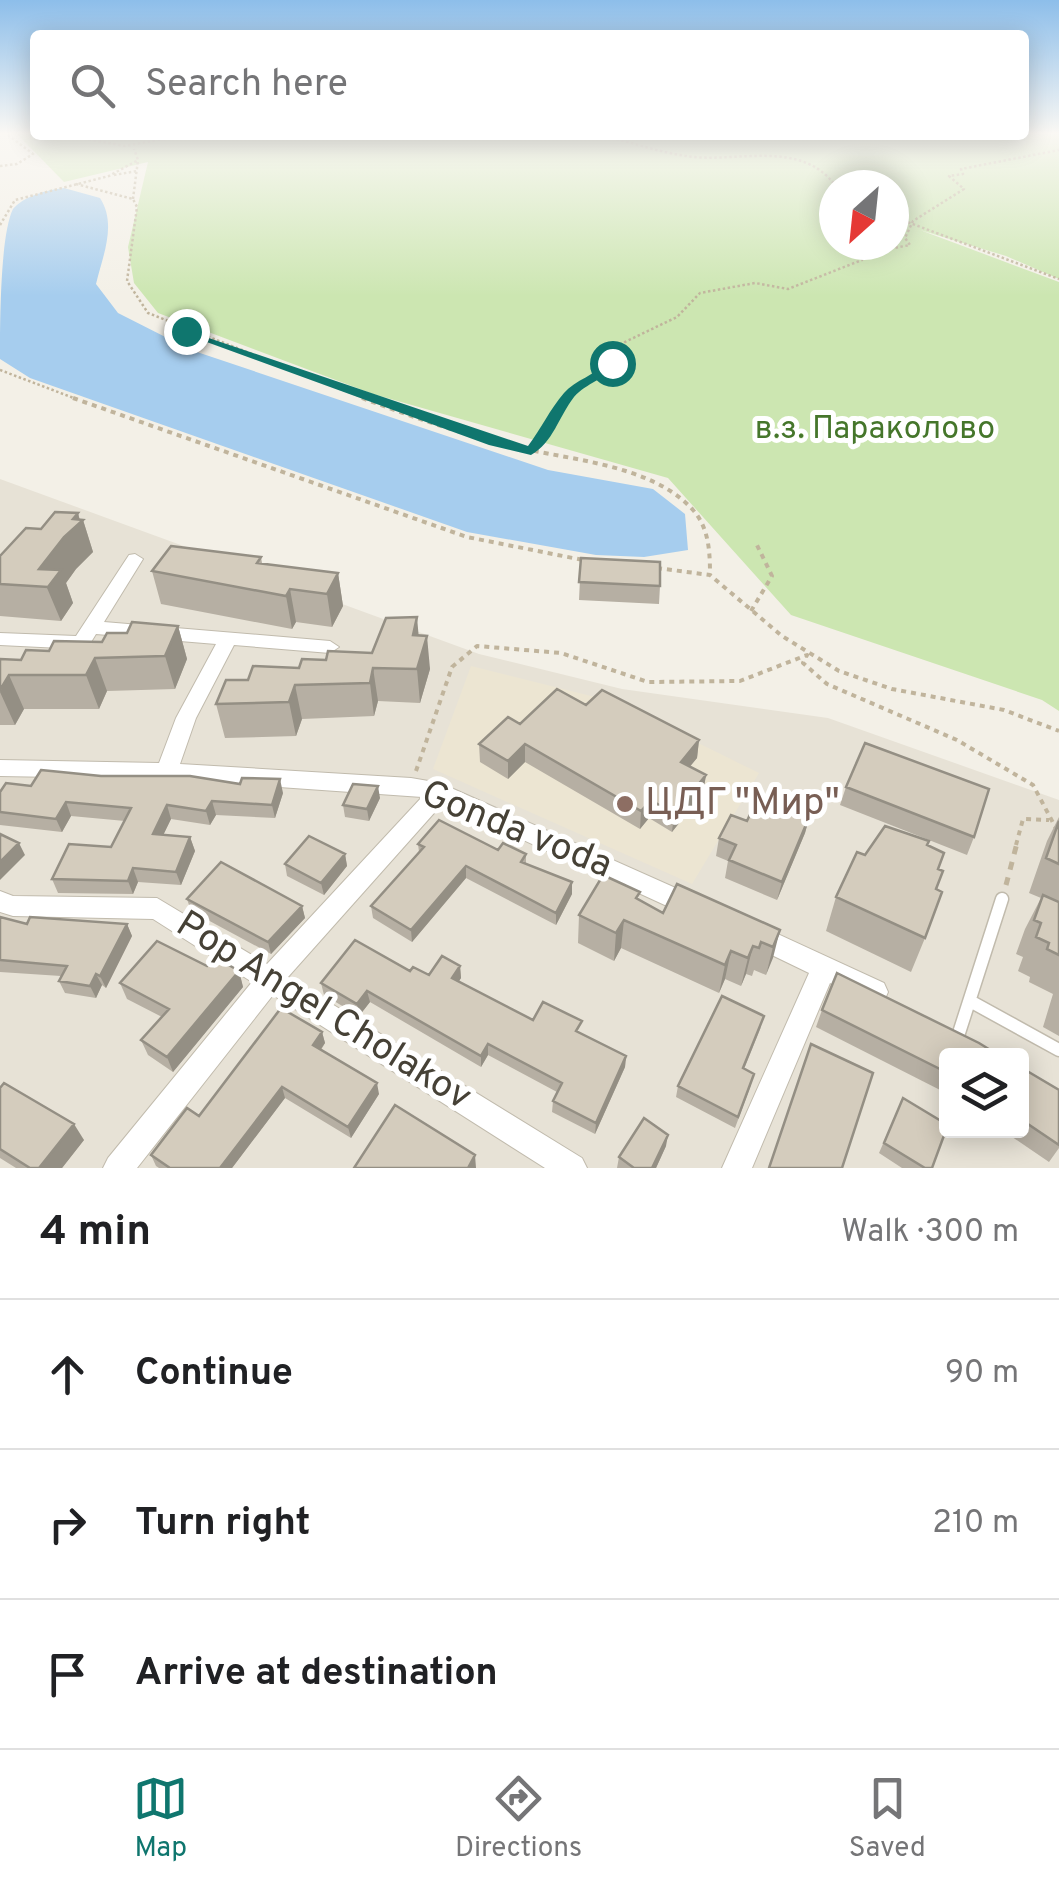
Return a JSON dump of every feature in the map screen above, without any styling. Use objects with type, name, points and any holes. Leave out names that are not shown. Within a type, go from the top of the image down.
[{"type":"street","points":[[0,639],[81,643],[135,559]]},
{"type":"street","points":[[91,627],[330,647]]},
{"type":"street","points":[[167,770],[186,718],[229,637]]},
{"type":"street","name":"Gonda voda","points":[[3,770],[167,770],[411,786],[440,792],[825,966],[892,1001]]},
{"type":"street","points":[[118,1168],[271,978],[440,792]]},
{"type":"street","name":"Pop Angel Cholakov","points":[[0,901],[13,906],[158,909],[572,1168]]},
{"type":"street","points":[[738,1168],[825,966]]},
{"type":"lane","points":[[958,1036],[1002,899]]},
{"type":"lane","points":[[970,1001],[1059,1050]]},
{"type":"path","points":[[0,225],[6,209],[16,200],[67,187]]},
{"type":"path","points":[[85,187],[133,200]]},
{"type":"path","points":[[135,187],[133,200],[137,207],[127,281],[148,313],[315,379],[494,442],[668,490],[692,509],[710,537],[710,575]]},
{"type":"path","points":[[531,451],[556,420],[570,394],[602,375],[612,363],[602,353],[677,316],[700,293],[755,283],[788,289],[862,260],[863,254],[910,245],[905,238],[910,225],[926,216],[928,209],[964,189],[961,187]]},
{"type":"path","points":[[910,225],[1059,279]]},
{"type":"path","points":[[0,370],[196,445],[467,537],[597,562]]},
{"type":"path","points":[[751,611],[772,576],[755,541]]},
{"type":"path","points":[[656,568],[686,568],[710,575],[807,654],[844,674],[922,693],[989,702],[1029,714],[1059,731]]},
{"type":"path","points":[[411,786],[452,667],[478,646],[561,653],[648,682],[740,681],[807,654]]},
{"type":"path","points":[[807,654],[803,662],[826,684],[956,740],[1033,786],[1059,834]]},
{"type":"path","points":[[1002,899],[1023,818],[1045,823],[1050,819]]},
{"type":"shaded area","points":[[0,479],[479,654],[622,689],[828,718],[1059,800],[1059,1168],[0,1168]]},
{"type":"shaded area","name":"ЦДГ \"Мир\"","points":[[471,666],[615,702],[759,773],[692,884],[433,769]]},
{"type":"green space","name":"в.з. Параколово","points":[[142,187],[819,187],[819,260],[909,260],[909,187],[1059,187],[1059,279],[1006,256],[920,230],[1059,282],[1059,711],[1042,700],[791,615],[668,478],[373,394],[158,313],[134,283],[128,247]]},
{"type":"water","points":[[64,188],[100,198],[105,208],[107,240],[96,284],[118,313],[191,350],[548,470],[653,489],[685,514],[688,550],[644,557],[596,555],[467,532],[30,378],[0,359],[5,239],[18,204],[36,194]]},
{"type":"building","points":[[55,512],[78,513],[73,519],[83,520],[39,569],[61,570],[48,587],[0,584],[0,556],[26,528],[41,529]]},
{"type":"building","points":[[171,546],[261,557],[257,563],[338,573],[327,594],[290,589],[286,596],[152,571]]},
{"type":"building","points":[[581,558],[660,562],[660,586],[579,582]]},
{"type":"building","points":[[417,617],[413,635],[427,636],[417,669],[373,668],[370,683],[295,685],[289,702],[216,704],[226,680],[248,680],[253,666],[299,668],[302,659],[326,660],[328,651],[372,653],[386,618]]},
{"type":"building","points":[[132,622],[178,626],[165,656],[95,658],[86,675],[9,675],[0,690],[0,659],[21,660],[26,650],[49,651],[54,641],[102,642],[107,633],[127,633]]},
{"type":"building","points":[[557,689],[586,705],[602,690],[699,740],[681,762],[706,775],[674,814],[651,800],[641,811],[525,744],[508,761],[479,744],[508,717],[520,724]]},
{"type":"building","points":[[865,743],[989,789],[974,837],[846,787]]},
{"type":"building","points":[[41,770],[101,776],[190,776],[240,784],[242,778],[280,779],[272,805],[212,801],[206,811],[167,805],[153,834],[190,837],[176,872],[133,868],[128,881],[52,879],[69,844],[111,847],[131,808],[66,802],[56,819],[0,812],[0,792],[6,783],[31,786]]},
{"type":"building","points":[[353,784],[378,786],[367,809],[343,805]]},
{"type":"building","points":[[759,795],[810,815],[782,882],[729,860],[736,845],[719,838],[731,815],[747,821]]},
{"type":"building","points":[[439,820],[498,850],[503,843],[526,854],[521,862],[572,882],[556,913],[466,866],[411,930],[371,906],[424,847],[418,844]]},
{"type":"building","points":[[1059,821],[1059,864],[1046,858]]},
{"type":"building","points":[[885,826],[929,841],[927,845],[944,853],[936,889],[942,892],[925,938],[836,897],[857,852],[865,855]]},
{"type":"building","points":[[0,834],[19,843],[0,862]]},
{"type":"building","points":[[309,836],[345,854],[321,883],[285,864]]},
{"type":"building","points":[[221,862],[302,906],[268,942],[187,899]]},
{"type":"building","points":[[603,875],[640,892],[636,898],[663,913],[677,884],[780,930],[773,947],[761,942],[759,948],[753,946],[748,958],[731,951],[725,965],[624,920],[616,933],[579,915]]},
{"type":"building","points":[[1043,895],[1059,902],[1059,955],[1047,949],[1049,943],[1036,937],[1041,923],[1034,920]]},
{"type":"building","points":[[0,917],[27,924],[30,917],[127,924],[100,976],[96,974],[90,986],[59,981],[67,966],[0,960]]},
{"type":"building","points":[[355,940],[410,971],[413,967],[429,975],[442,956],[460,966],[452,978],[533,1020],[543,1002],[582,1021],[576,1031],[626,1056],[596,1123],[553,1101],[562,1083],[488,1044],[481,1056],[367,991],[357,1004],[321,983]]},
{"type":"building","points":[[157,941],[207,966],[215,957],[239,971],[167,1057],[141,1040],[169,1009],[120,983]]},
{"type":"building","points":[[837,973],[987,1048],[939,1048],[939,1068],[822,1010]]},
{"type":"building","points":[[722,996],[764,1016],[743,1068],[754,1074],[738,1117],[678,1086]]},
{"type":"building","points":[[281,1008],[322,1032],[313,1045],[377,1083],[348,1127],[282,1087],[220,1168],[170,1168],[151,1155],[187,1108],[199,1116]]},
{"type":"building","points":[[811,1044],[873,1073],[842,1168],[769,1168]]},
{"type":"building","points":[[1029,1072],[1059,1090],[1059,1145],[1029,1125]]},
{"type":"building","points":[[4,1083],[74,1124],[39,1168],[30,1168],[0,1149],[0,1088]]},
{"type":"building","points":[[903,1098],[939,1120],[939,1138],[943,1138],[932,1168],[925,1168],[884,1143]]},
{"type":"building","points":[[395,1105],[475,1155],[468,1168],[354,1168]]},
{"type":"building","points":[[644,1118],[668,1135],[652,1168],[634,1168],[619,1157]]},
{"type":"place","name":"ЦДГ \"Мир\"","points":[[625,804]]},
{"type":"route","points":[[186,331],[494,442],[531,451],[556,420],[570,394],[602,375],[612,363]]}]
